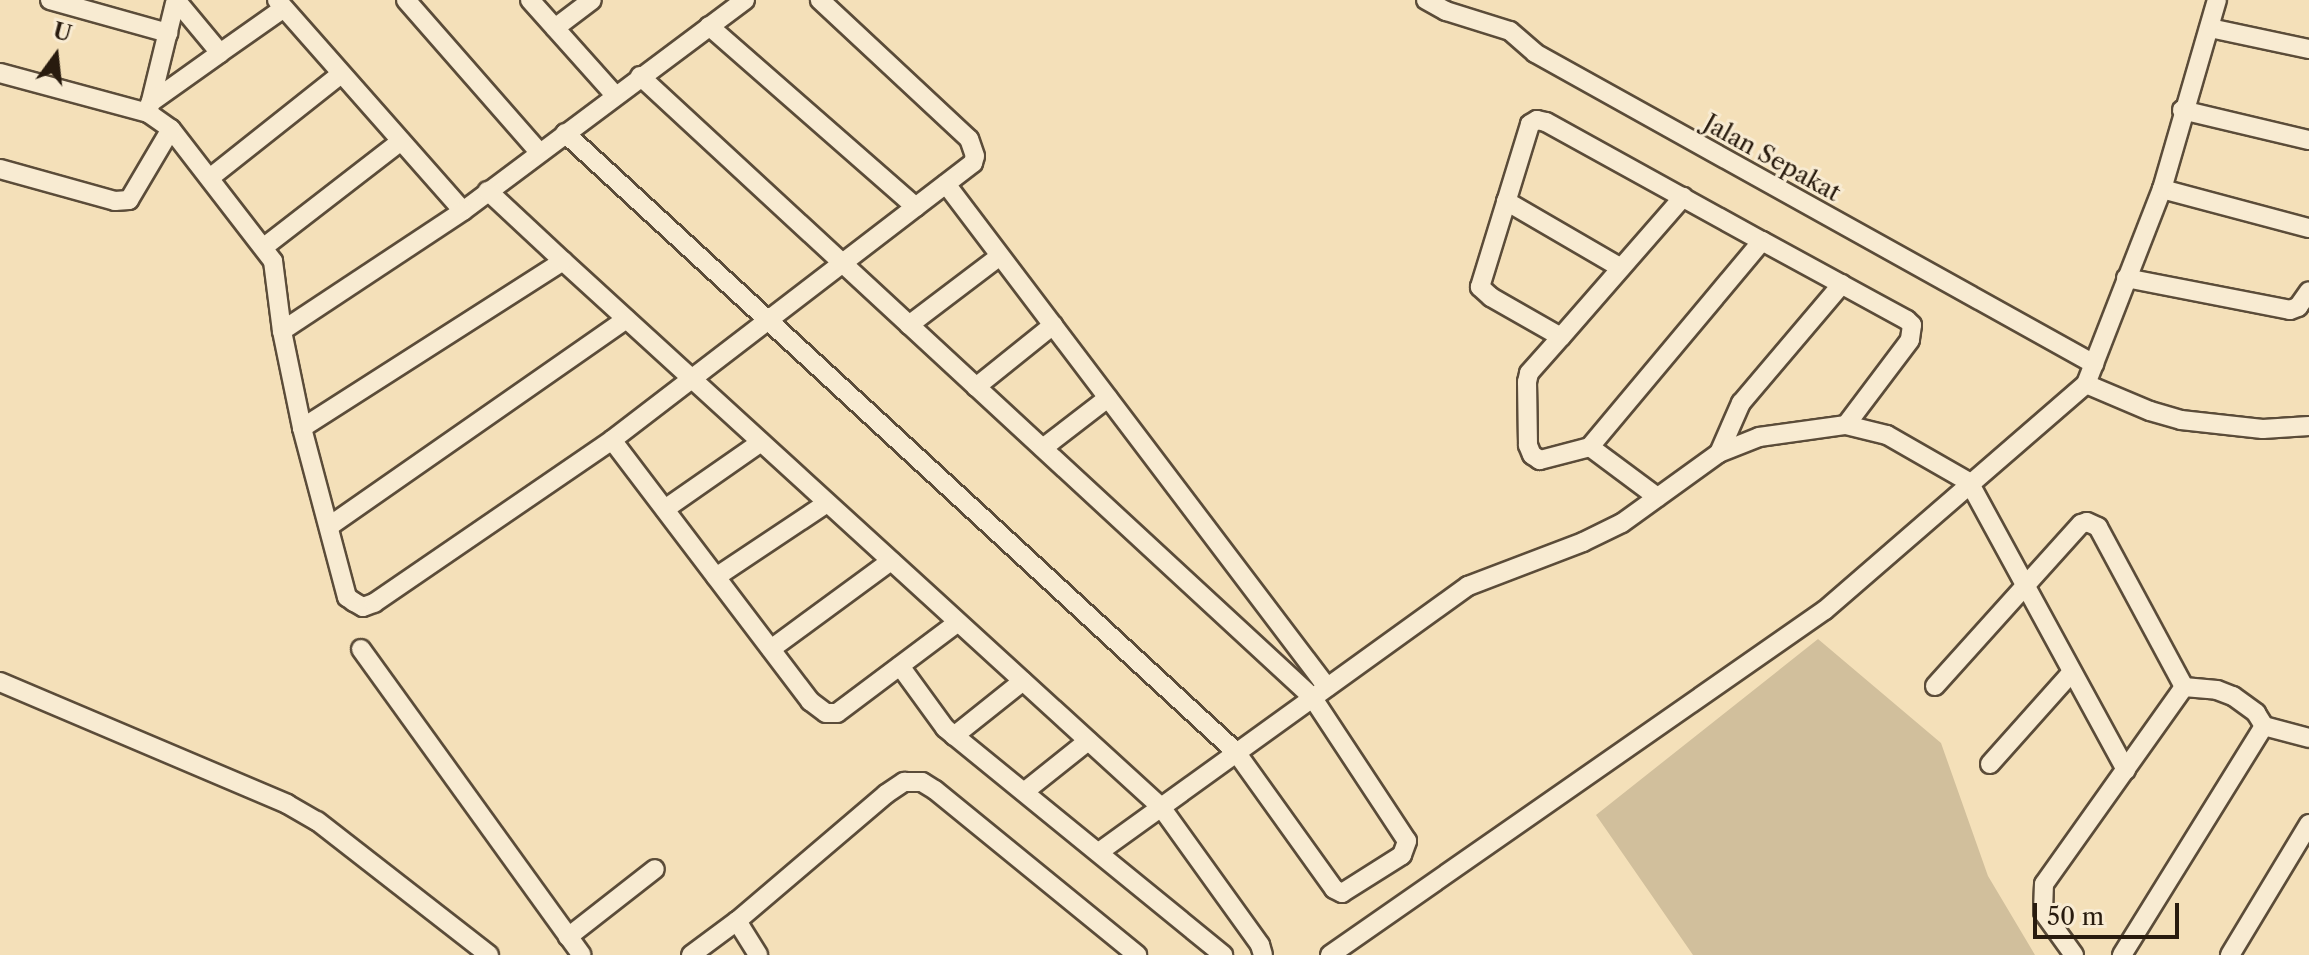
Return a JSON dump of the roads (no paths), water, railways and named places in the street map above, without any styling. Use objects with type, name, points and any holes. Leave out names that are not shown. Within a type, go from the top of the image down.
[{"type":"street","points":[[50,0],[168,33]]},
{"type":"street","points":[[406,0],[539,152]]},
{"type":"street","points":[[530,0],[615,95]]},
{"type":"street","points":[[555,28],[592,0]]},
{"type":"street","points":[[282,331],[463,211],[745,0]]},
{"type":"street","points":[[0,73],[149,108],[211,177],[264,247],[273,261],[282,331],[302,428],[331,525],[347,597],[363,607],[374,603],[612,440],[973,163],[975,156],[969,139],[820,0]]},
{"type":"street","name":"Jalan Sepakat","points":[[1426,0],[1446,11],[1510,31],[1535,53],[2094,364]]},
{"type":"street","points":[[1330,955],[1825,610],[1969,482],[2086,384],[2162,189],[2182,110],[2217,0]]},
{"type":"street","points":[[149,108],[176,1]]},
{"type":"street","points":[[176,1],[220,53]]},
{"type":"street","points":[[149,108],[280,4],[463,211]]},
{"type":"street","points":[[709,26],[916,207]]},
{"type":"street","points":[[2210,28],[2309,49]]},
{"type":"street","points":[[211,177],[341,74]]},
{"type":"street","points":[[640,76],[1043,448],[1320,692]]},
{"type":"street","points":[[2182,110],[2309,140]]},
{"type":"street","points":[[1561,337],[1491,297],[1480,287],[1530,124],[1537,120],[1907,320],[1914,332],[1846,425]]},
{"type":"street","points":[[0,169],[122,202],[129,200],[171,129]]},
{"type":"street","points":[[565,133],[1236,752],[1334,889],[1342,893],[1402,855],[1407,841],[1320,692],[1108,398],[946,184]]},
{"type":"street","points":[[264,247],[401,141]]},
{"type":"street","points":[[2162,189],[2309,228]]},
{"type":"street","points":[[488,191],[1161,807],[1260,945],[1263,955]]},
{"type":"street","points":[[1683,197],[1529,373],[1528,445],[1532,455],[1540,460],[1590,447],[1762,241]]},
{"type":"street","points":[[1506,201],[1621,268]]},
{"type":"street","points":[[909,325],[1000,256]]},
{"type":"street","points":[[302,428],[563,261]]},
{"type":"street","points":[[2126,278],[2290,310],[2298,307],[2309,291]]},
{"type":"street","points":[[1719,453],[1741,403],[1842,284]]},
{"type":"street","points":[[331,525],[626,319]]},
{"type":"street","points":[[976,387],[1053,325]]},
{"type":"street","points":[[2086,384],[2150,411],[2181,420],[2263,429],[2309,426]]},
{"type":"street","points":[[1043,448],[1108,398]]},
{"type":"street","points":[[1099,852],[1468,586],[1583,542],[1622,523],[1719,453],[1759,437],[1846,425],[1887,435],[1969,482],[2025,590],[2126,770]]},
{"type":"street","points":[[612,440],[810,701],[826,713],[837,713],[958,622]]},
{"type":"street","points":[[665,509],[761,442]]},
{"type":"street","points":[[1590,447],[1657,497]]},
{"type":"street","points":[[716,577],[827,503]]},
{"type":"street","points":[[1935,686],[2025,590],[2081,524],[2092,522],[2184,687]]},
{"type":"street","points":[[771,649],[891,561]]},
{"type":"street","points":[[361,649],[582,955]]},
{"type":"street","points":[[900,666],[954,736],[1223,955]]},
{"type":"street","points":[[1990,764],[2071,673]]},
{"type":"street","points":[[954,736],[1023,681]]},
{"type":"street","points":[[0,682],[287,804],[317,821],[489,955]]},
{"type":"street","points":[[2184,687],[2217,690],[2233,696],[2256,713],[2264,726],[2309,738]]},
{"type":"street","points":[[2074,955],[2043,912],[2044,884],[2184,687]]},
{"type":"street","points":[[2122,955],[2264,726]]},
{"type":"street","points":[[1024,792],[1088,741]]},
{"type":"street","points":[[691,955],[737,921],[904,782],[922,782],[1137,955]]},
{"type":"street","points":[[2230,955],[2309,824]]},
{"type":"street","points":[[568,937],[655,869]]},
{"type":"street","points":[[737,921],[758,955]]}]
